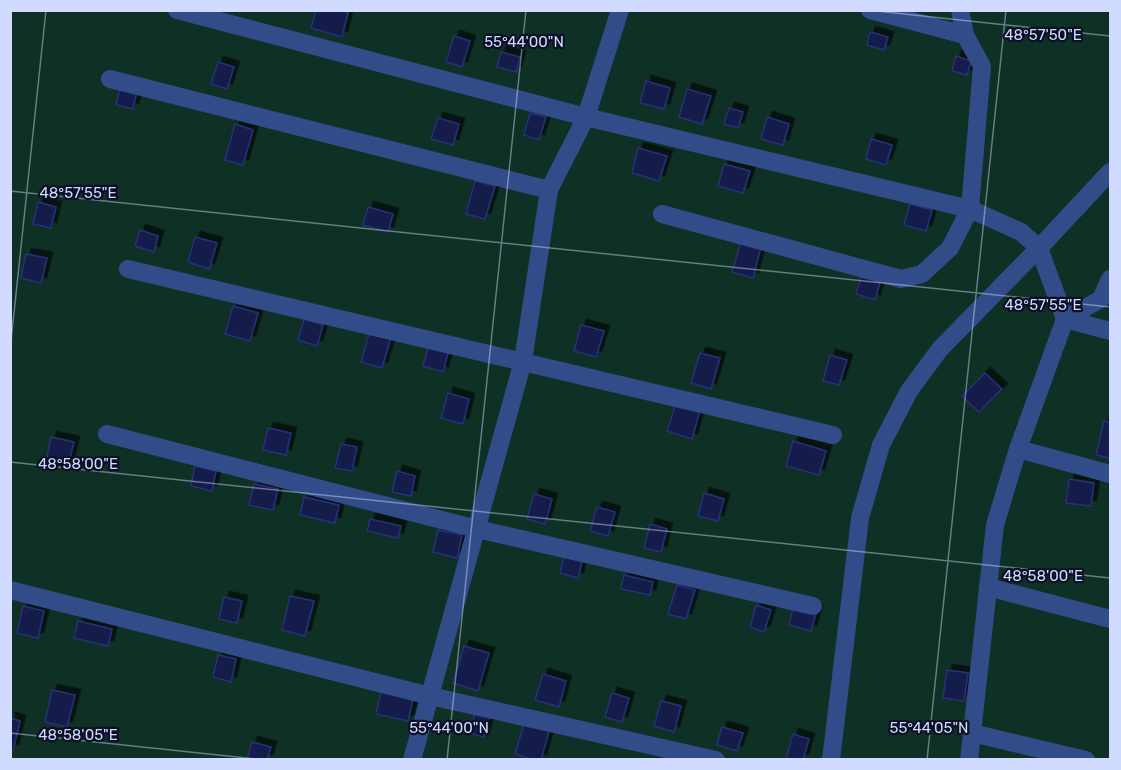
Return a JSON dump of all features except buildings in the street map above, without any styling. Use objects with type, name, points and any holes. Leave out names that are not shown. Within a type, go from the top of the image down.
[{"type":"street","points":[[177,10],[586,117],[969,209],[1021,232],[1039,248],[1065,319],[1018,449],[995,525],[969,759]]},
{"type":"street","points":[[412,759],[523,361],[549,190],[586,117],[620,10]]},
{"type":"street","points":[[870,10],[965,35]]},
{"type":"street","points":[[662,214],[901,279],[922,274],[950,248],[969,209],[982,66],[965,35],[960,10]]},
{"type":"street","points":[[110,79],[549,190]]},
{"type":"street","points":[[831,759],[860,518],[881,445],[909,391],[940,349],[1110,172]]},
{"type":"street","points":[[128,270],[833,435]]},
{"type":"street","points":[[1065,319],[1101,299],[1110,279]]},
{"type":"street","points":[[1065,319],[1110,331]]},
{"type":"street","points":[[107,434],[477,529],[813,606]]},
{"type":"street","points":[[1018,449],[1110,474]]},
{"type":"street","points":[[988,587],[1110,619]]},
{"type":"street","points":[[10,590],[430,696],[716,759]]},
{"type":"street","points":[[972,733],[1086,759]]},
{"type":"green space","points":[[10,11],[1110,11],[1110,759],[11,759]]}]
